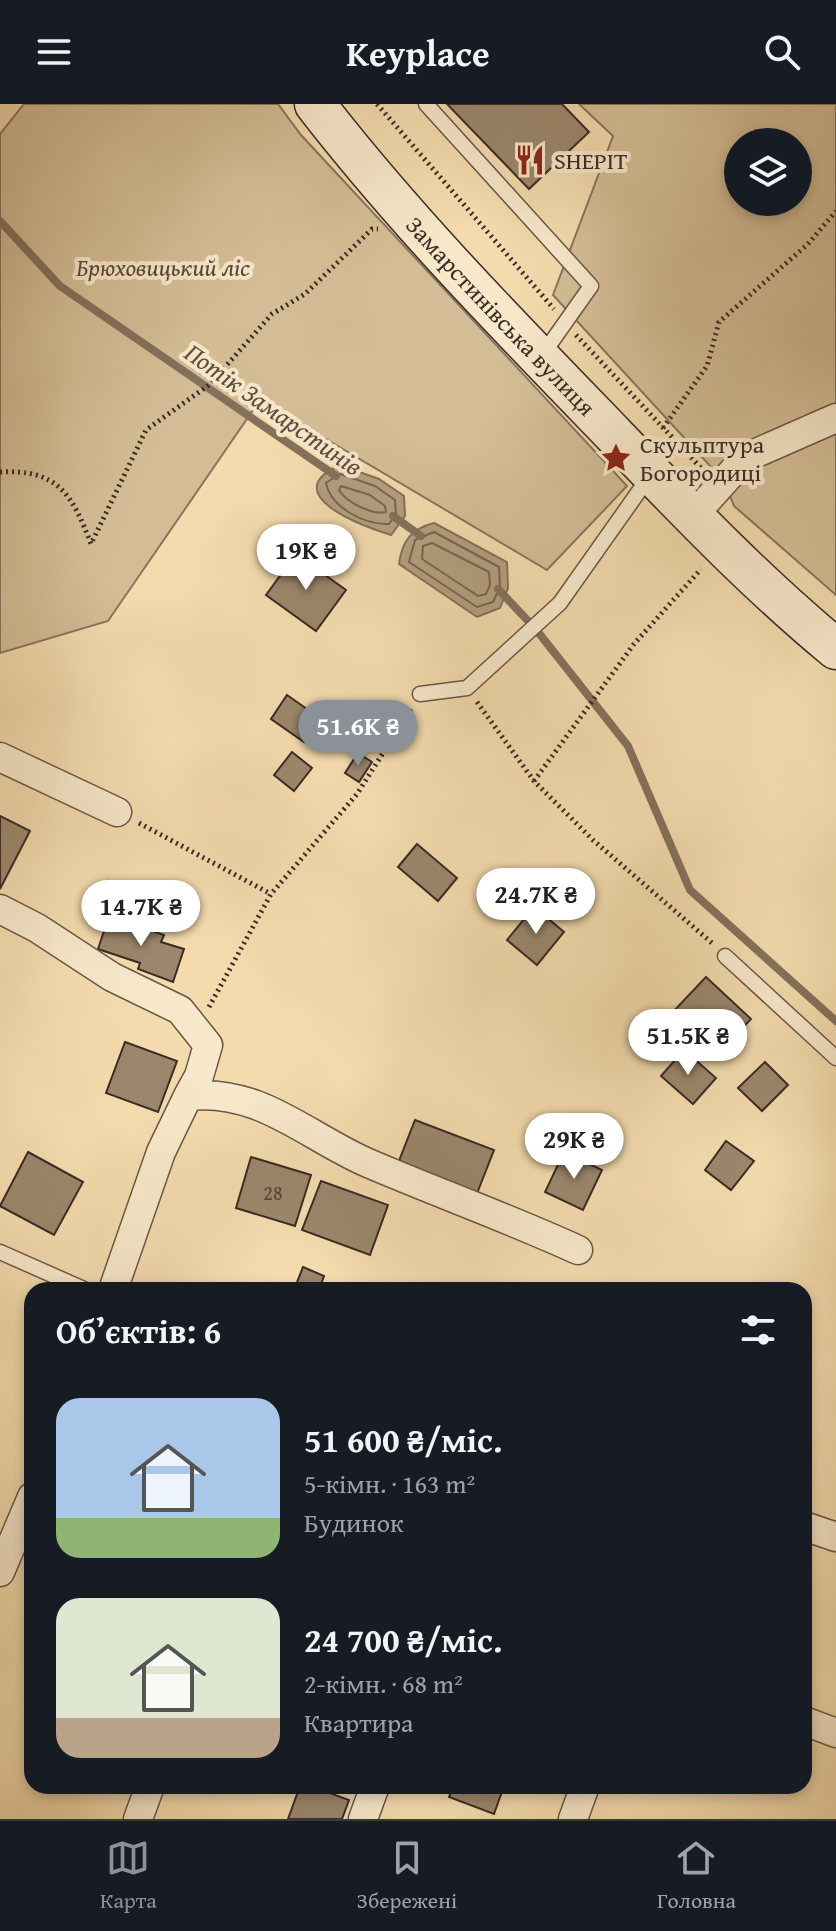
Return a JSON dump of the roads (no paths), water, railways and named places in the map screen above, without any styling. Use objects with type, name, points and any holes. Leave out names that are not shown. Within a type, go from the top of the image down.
[{"type":"main road","name":"Замарстинівська вулиця","points":[[315,104],[376,183],[540,358],[693,516],[836,649]]},
{"type":"street","points":[[693,516],[745,458],[836,418]]},
{"type":"street","points":[[0,757],[117,812]]},
{"type":"street","points":[[0,909],[37,928],[112,977],[180,1010],[208,1045],[199,1076],[161,1152],[116,1282]]},
{"type":"street","points":[[188,1096],[216,1093],[280,1113],[365,1162],[484,1207],[578,1250]]},
{"type":"street","points":[[0,1572],[24,1516]]},
{"type":"street","points":[[812,1529],[836,1537]]},
{"type":"street","points":[[812,1724],[836,1733]]},
{"type":"street","points":[[138,1819],[147,1794]]},
{"type":"street","points":[[363,1819],[372,1794]]},
{"type":"street","points":[[573,1819],[582,1794]]},
{"type":"lane","points":[[426,104],[591,286],[540,358]]},
{"type":"lane","points":[[420,694],[467,688],[560,603],[651,473]]},
{"type":"lane","points":[[725,956],[836,1058]]},
{"type":"lane","points":[[0,1252],[68,1282]]},
{"type":"water","points":[[340,465],[379,479],[404,496],[405,516],[391,535],[346,517],[320,498],[317,487],[322,476]]},
{"type":"water","points":[[434,523],[507,562],[508,588],[500,608],[477,617],[399,564],[409,537]]},
{"type":"waterway","name":"Потік Замарстинів","points":[[0,221],[60,286],[336,476]]},
{"type":"waterway","name":"Потік Замарстинів","points":[[393,516],[421,536]]},
{"type":"waterway","name":"Потік Замарстинів","points":[[498,589],[530,623]]},
{"type":"waterway","name":"Потік Замарстинів","points":[[538,632],[628,746],[690,890],[836,1021]]},
{"type":"place","name":"SHEPIT","points":[[530,160]]},
{"type":"place","name":"Скульптура Богородиці","points":[[616,458]]},
{"type":"park label","name":"Брюховицький ліс","points":[[163,267]]}]
